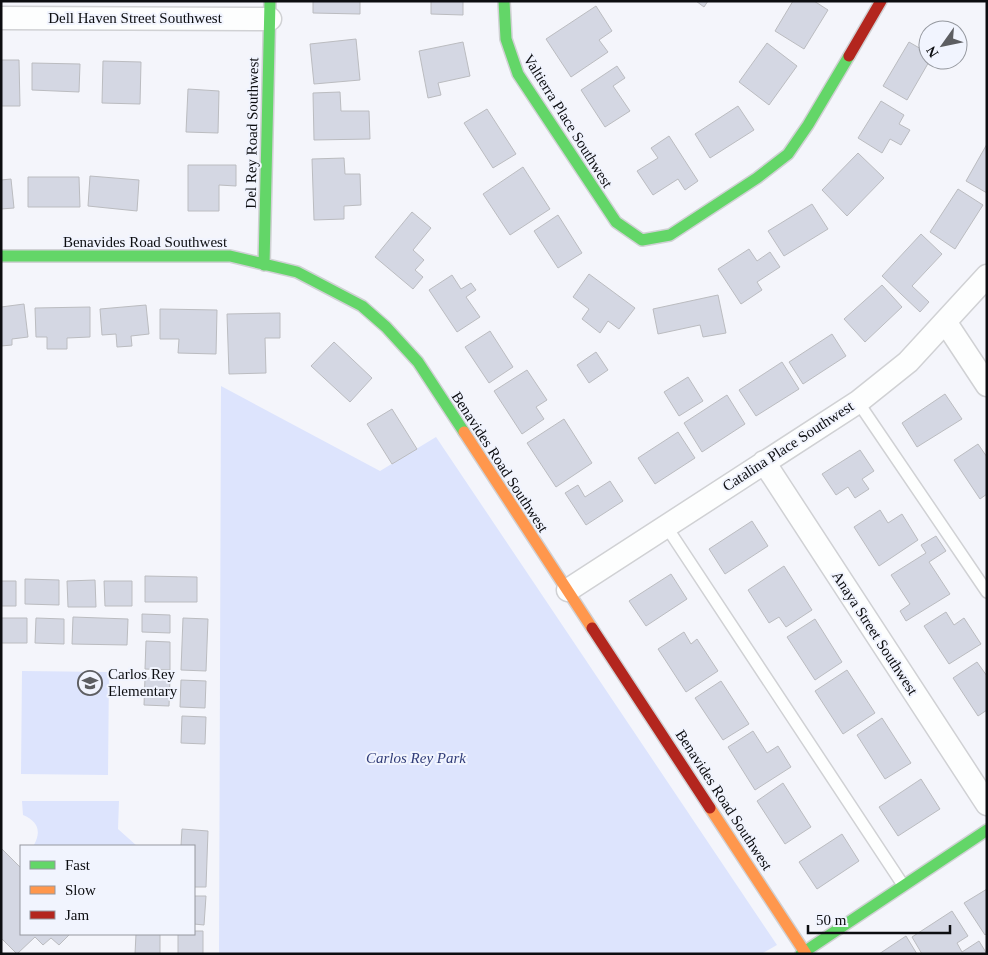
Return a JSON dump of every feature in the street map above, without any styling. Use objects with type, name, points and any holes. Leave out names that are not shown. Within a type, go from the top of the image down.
[{"type":"street","name":"Valtierra Place Southwest","points":[[504,1],[503,25],[507,51],[518,74],[616,222],[642,240],[670,235],[757,178],[788,154],[808,125],[881,1]]},
{"type":"street","name":"Dell Haven Street Southwest","points":[[1,18],[270,10]]},
{"type":"street","name":"Del Rey Road Southwest","points":[[264,265],[270,10]]},
{"type":"street","name":"Benavides Road Southwest","points":[[1,256],[230,256],[297,272],[362,306],[386,327],[418,362],[513,511],[568,590],[804,953]]},
{"type":"street","name":"Catalina Place Southwest","points":[[568,590],[858,402],[908,362],[946,323],[987,276]]},
{"type":"street","points":[[946,323],[987,385]]},
{"type":"street","name":"Anaya Street Southwest","points":[[764,462],[987,804]]},
{"type":"street","points":[[804,953],[987,830]]},
{"type":"lane","points":[[858,402],[987,592]]},
{"type":"lane","points":[[666,526],[903,885]]},
{"type":"green space","name":"Carlos Rey Park","points":[[221,386],[380,471],[436,437],[777,945],[761,954],[219,954]]},
{"type":"green space","points":[[22,671],[109,672],[108,775],[21,774]]},
{"type":"green space","points":[[22,801],[119,801],[118,829],[136,845],[34,845],[38,835],[37,827],[32,820],[23,815]]},
{"type":"building","points":[[313,1],[360,1],[360,14],[313,13]]},
{"type":"building","points":[[431,1],[463,1],[463,15],[431,14]]},
{"type":"building","points":[[696,1],[708,1],[704,7]]},
{"type":"building","points":[[793,1],[814,1],[828,10],[804,49],[775,31]]},
{"type":"building","points":[[596,6],[612,31],[599,40],[608,52],[571,77],[546,39]]},
{"type":"building","points":[[356,39],[360,80],[314,84],[310,44]]},
{"type":"building","points":[[463,42],[470,76],[438,83],[441,95],[428,98],[419,51]]},
{"type":"building","points":[[909,42],[918,47],[918,70],[924,70],[907,100],[883,86]]},
{"type":"building","points":[[767,43],[797,66],[769,105],[739,82]]},
{"type":"building","points":[[1,60],[19,60],[20,106],[1,106]]},
{"type":"building","points":[[103,61],[141,62],[140,104],[102,103]]},
{"type":"building","points":[[32,63],[80,64],[79,92],[32,90]]},
{"type":"building","points":[[617,66],[625,78],[613,86],[630,111],[605,127],[581,90]]},
{"type":"building","points":[[188,89],[219,91],[218,133],[186,132]]},
{"type":"building","points":[[340,92],[341,111],[369,111],[370,139],[314,140],[313,93]]},
{"type":"building","points":[[881,101],[904,115],[899,124],[910,130],[901,145],[890,139],[882,153],[858,138]]},
{"type":"building","points":[[738,106],[754,130],[710,158],[695,134]]},
{"type":"building","points":[[487,109],[516,154],[493,168],[464,123]]},
{"type":"building","points":[[669,136],[698,181],[685,190],[678,179],[653,195],[637,171],[658,158],[651,148]]},
{"type":"building","points":[[987,144],[987,193],[966,181]]},
{"type":"building","points":[[858,153],[884,178],[847,216],[822,190]]},
{"type":"building","points":[[344,158],[345,174],[360,174],[361,205],[344,206],[344,219],[314,220],[312,159]]},
{"type":"building","points":[[188,165],[236,165],[236,186],[219,185],[219,211],[188,211]]},
{"type":"building","points":[[523,167],[550,209],[510,235],[483,194]]},
{"type":"building","points":[[90,176],[139,180],[137,211],[88,206]]},
{"type":"building","points":[[28,177],[79,177],[80,207],[28,207]]},
{"type":"building","points":[[11,179],[14,208],[1,209],[1,180]]},
{"type":"building","points":[[958,189],[983,205],[955,249],[930,232]]},
{"type":"building","points":[[812,204],[828,229],[784,256],[768,231]]},
{"type":"building","points":[[412,212],[431,228],[413,250],[424,260],[415,270],[423,277],[413,289],[375,257]]},
{"type":"building","points":[[558,215],[582,253],[558,268],[534,231]]},
{"type":"building","points":[[921,234],[942,254],[912,286],[929,302],[920,312],[882,276]]},
{"type":"building","points":[[749,249],[757,261],[770,252],[780,267],[757,282],[762,290],[741,304],[718,269]]},
{"type":"building","points":[[589,274],[635,308],[619,329],[608,321],[600,333],[582,319],[589,309],[573,297]]},
{"type":"building","points":[[452,275],[461,289],[471,283],[476,290],[466,297],[480,317],[457,332],[429,290]]},
{"type":"building","points":[[882,285],[902,307],[865,342],[844,319]]},
{"type":"building","points":[[718,295],[726,333],[703,337],[700,325],[658,334],[653,309]]},
{"type":"building","points":[[24,304],[28,337],[12,339],[12,345],[1,346],[1,307]]},
{"type":"building","points":[[146,305],[149,334],[131,336],[132,346],[117,347],[116,334],[102,335],[100,309]]},
{"type":"building","points":[[90,307],[90,337],[67,338],[67,349],[47,349],[47,337],[36,337],[35,308]]},
{"type":"building","points":[[160,309],[217,310],[216,354],[178,353],[179,339],[160,339]]},
{"type":"building","points":[[280,313],[280,338],[265,338],[266,373],[229,374],[227,314]]},
{"type":"building","points":[[490,331],[513,367],[489,383],[465,347]]},
{"type":"building","points":[[832,334],[846,356],[803,384],[789,362]]},
{"type":"building","points":[[334,342],[372,378],[350,402],[311,366]]},
{"type":"building","points":[[596,352],[608,370],[589,383],[577,365]]},
{"type":"building","points":[[782,362],[799,389],[756,416],[739,390]]},
{"type":"building","points":[[527,370],[547,400],[536,407],[544,419],[522,434],[494,391]]},
{"type":"building","points":[[688,377],[703,401],[679,416],[664,392]]},
{"type":"building","points":[[945,394],[962,419],[917,447],[902,423]]},
{"type":"building","points":[[727,395],[745,424],[702,452],[684,423]]},
{"type":"building","points":[[392,409],[417,449],[392,464],[367,424]]},
{"type":"building","points":[[564,419],[592,463],[556,487],[527,443]]},
{"type":"building","points":[[678,432],[695,458],[655,484],[638,458]]},
{"type":"building","points":[[978,444],[987,457],[987,494],[980,499],[954,460]]},
{"type":"building","points":[[860,450],[874,471],[862,479],[869,489],[855,498],[848,487],[836,495],[822,474]]},
{"type":"building","points":[[610,481],[623,501],[586,525],[565,493],[578,485],[585,497]]},
{"type":"building","points":[[880,510],[888,523],[902,514],[918,540],[879,566],[854,527]]},
{"type":"building","points":[[752,521],[768,546],[725,574],[709,549]]},
{"type":"building","points":[[936,536],[946,551],[929,562],[950,594],[906,621],[900,611],[910,604],[891,575],[926,553],[921,545]]},
{"type":"building","points":[[784,566],[812,610],[786,627],[779,617],[769,623],[748,590]]},
{"type":"building","points":[[671,574],[687,599],[646,626],[629,601]]},
{"type":"building","points":[[145,576],[197,577],[197,602],[145,602]]},
{"type":"building","points":[[25,579],[59,580],[59,605],[25,604]]},
{"type":"building","points":[[95,580],[96,607],[68,607],[67,581]]},
{"type":"building","points":[[1,581],[16,581],[16,606],[1,606]]},
{"type":"building","points":[[104,581],[132,581],[132,606],[105,606]]},
{"type":"building","points":[[946,612],[954,625],[964,618],[981,644],[949,664],[924,626]]},
{"type":"building","points":[[142,614],[170,615],[170,633],[142,632]]},
{"type":"building","points":[[73,617],[128,619],[127,645],[72,644]]},
{"type":"building","points":[[1,618],[27,618],[27,643],[1,643]]},
{"type":"building","points":[[36,618],[64,619],[64,644],[35,643]]},
{"type":"building","points":[[183,618],[208,619],[206,671],[181,670]]},
{"type":"building","points":[[815,619],[842,662],[815,680],[787,637]]},
{"type":"building","points":[[684,632],[691,644],[697,639],[718,671],[686,692],[658,649]]},
{"type":"building","points":[[146,641],[170,642],[170,670],[145,669]]},
{"type":"building","points":[[977,662],[987,676],[987,710],[978,716],[953,678]]},
{"type":"building","points":[[847,670],[875,713],[843,734],[815,691]]},
{"type":"building","points":[[145,678],[170,679],[169,706],[144,705]]},
{"type":"building","points":[[181,680],[206,681],[205,708],[180,707]]},
{"type":"building","points":[[721,681],[749,724],[723,740],[695,698]]},
{"type":"building","points":[[182,716],[206,717],[205,744],[181,743]]},
{"type":"building","points":[[882,718],[911,763],[885,779],[857,735]]},
{"type":"building","points":[[753,731],[767,753],[778,746],[791,767],[755,790],[728,747]]},
{"type":"building","points":[[921,779],[940,809],[898,836],[879,807]]},
{"type":"building","points":[[783,783],[811,827],[785,844],[757,801]]},
{"type":"building","points":[[182,829],[208,831],[206,887],[195,887],[195,845],[181,845]]},
{"type":"building","points":[[842,834],[859,861],[817,889],[799,862]]},
{"type":"building","points":[[1,848],[20,867],[20,935],[69,935],[59,945],[51,938],[43,945],[35,937],[17,954],[1,938]]},
{"type":"building","points":[[987,889],[987,933],[985,935],[964,903]]},
{"type":"building","points":[[195,896],[206,896],[204,925],[195,924]]},
{"type":"building","points":[[952,911],[968,936],[957,943],[962,952],[979,941],[987,954],[922,954],[912,937]]},
{"type":"building","points":[[195,931],[203,931],[203,954],[178,954],[178,935],[195,935]]},
{"type":"building","points":[[136,935],[160,935],[160,954],[135,954]]},
{"type":"building","points":[[906,936],[917,954],[879,954]]},
{"type":"traffic: fast","points":[[264,265],[270,1]]},
{"type":"traffic: fast","points":[[504,1],[506,39],[518,74],[616,222],[642,240],[670,235],[757,178],[788,154],[808,125],[849,56]]},
{"type":"traffic: fast","points":[[1,256],[230,256],[297,272],[362,306],[386,327],[418,362],[464,432]]},
{"type":"traffic: fast","points":[[801,954],[987,830]]},
{"type":"traffic: slow","points":[[464,432],[592,628]]},
{"type":"traffic: slow","points":[[710,808],[806,954]]},
{"type":"traffic: jam","points":[[849,56],[881,1]]},
{"type":"traffic: jam","points":[[592,628],[710,808]]},
{"type":"place","name":"Carlos Rey Elementary","points":[[90,683]]}]
